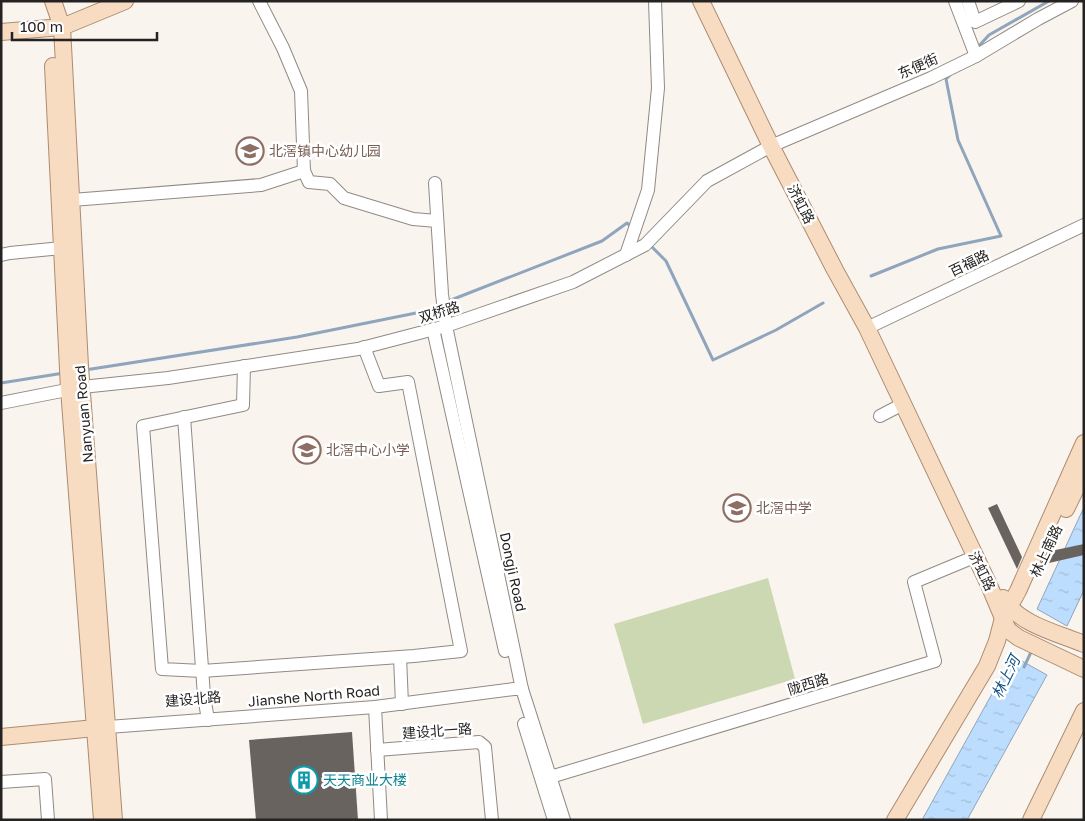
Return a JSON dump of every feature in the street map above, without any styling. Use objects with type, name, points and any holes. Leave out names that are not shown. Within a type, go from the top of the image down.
[{"type":"main road","points":[[56,17],[104,1]]},
{"type":"main road","points":[[1,32],[125,1]]},
{"type":"main road","name":"济虹路","points":[[701,1],[771,146],[835,270],[868,328],[974,556],[989,585],[1014,621]]},
{"type":"main road","name":"Nanyuan Road","points":[[56,17],[72,200],[80,366],[75,388]]},
{"type":"main road","name":"Nanyuan Road","points":[[56,17],[62,248],[102,725],[114,820]]},
{"type":"main road","name":"济虹路","points":[[903,404],[910,408],[1014,621]]},
{"type":"main road","points":[[903,820],[995,665],[1014,621],[1018,591],[1084,443]]},
{"type":"main road","name":"林上南路","points":[[1014,621],[1084,472]]},
{"type":"main road","points":[[1014,621],[1084,644]]},
{"type":"main road","points":[[1014,621],[1080,667]]},
{"type":"main road","points":[[895,820],[987,666],[997,641],[1014,621]]},
{"type":"main road","points":[[1031,820],[1084,711]]},
{"type":"main road","points":[[1,729],[102,725]]},
{"type":"main road","points":[[1,737],[102,725]]},
{"type":"main road","name":"Nanyuan Road","points":[[102,725],[102,820]]},
{"type":"street","points":[[259,1],[283,48],[301,91],[304,171],[309,182],[330,184],[344,198],[413,219],[437,221]]},
{"type":"street","points":[[626,255],[648,190],[658,88],[655,1]]},
{"type":"street","points":[[955,1],[975,52]]},
{"type":"street","points":[[968,1],[976,22],[1019,1]]},
{"type":"street","name":"东便街","points":[[771,146],[931,78],[975,52],[1072,1]]},
{"type":"street","name":"双桥路","points":[[1,403],[75,388],[168,378],[364,347],[446,326],[573,282],[645,245],[707,181],[771,146]]},
{"type":"street","points":[[72,200],[261,185],[304,171]]},
{"type":"street","name":"Dongji Road","points":[[435,184],[442,294],[446,326],[517,685],[564,820]]},
{"type":"street","name":"百福路","points":[[868,328],[1084,225]]},
{"type":"street","points":[[1,255],[62,248]]},
{"type":"street","name":"Dongji Road","points":[[434,329],[517,685],[554,820]]},
{"type":"street","points":[[244,366],[243,404],[143,426],[162,669],[202,671],[460,651],[408,382],[379,386],[364,347]]},
{"type":"street","points":[[880,416],[903,404]]},
{"type":"street","points":[[184,417],[202,671],[207,716]]},
{"type":"street","name":"陇西路","points":[[549,776],[935,661],[914,582],[974,556]]},
{"type":"street","points":[[400,657],[402,701]]},
{"type":"street","name":"Jianshe North Road","points":[[102,725],[207,716],[375,707],[402,701],[517,685]]},
{"type":"street","name":"建设北路","points":[[207,716],[402,701]]},
{"type":"street","points":[[375,707],[381,820]]},
{"type":"street","name":"建设北一路","points":[[377,750],[479,742],[485,748],[492,820]]},
{"type":"street","points":[[1,782],[45,779],[48,820]]},
{"type":"green space","points":[[768,578],[795,679],[643,724],[614,624]]},
{"type":"water","points":[[1084,507],[1084,590],[1067,626],[1037,609]]},
{"type":"water","points":[[1013,656],[1047,675],[967,820],[922,820]]},
{"type":"building","points":[[997,504],[1022,557],[1017,569],[988,508]]},
{"type":"building","points":[[1084,544],[1084,555],[1040,565],[1046,552]]},
{"type":"building","name":"天天商业大楼","points":[[352,732],[358,820],[256,820],[249,740]]},
{"type":"waterway","points":[[977,48],[989,35],[1049,1]]},
{"type":"waterway","points":[[871,276],[938,249],[1001,236],[958,140],[946,79],[951,74]]},
{"type":"waterway","points":[[446,302],[602,241],[627,223],[633,228]]},
{"type":"waterway","points":[[650,245],[666,261],[713,360],[776,330],[823,303]]},
{"type":"waterway","points":[[85,370],[297,337],[421,312],[440,305]]},
{"type":"waterway","points":[[1,383],[64,373]]},
{"type":"waterway","name":"林上河","points":[[1024,667],[1032,650]]},
{"type":"place","name":"北滘镇中心幼儿园","points":[[250,151]]},
{"type":"place","name":"北滘中心小学","points":[[307,450]]},
{"type":"place","name":"北滘中学","points":[[737,508]]},
{"type":"place","name":"天天商业大楼","points":[[304,780]]}]
